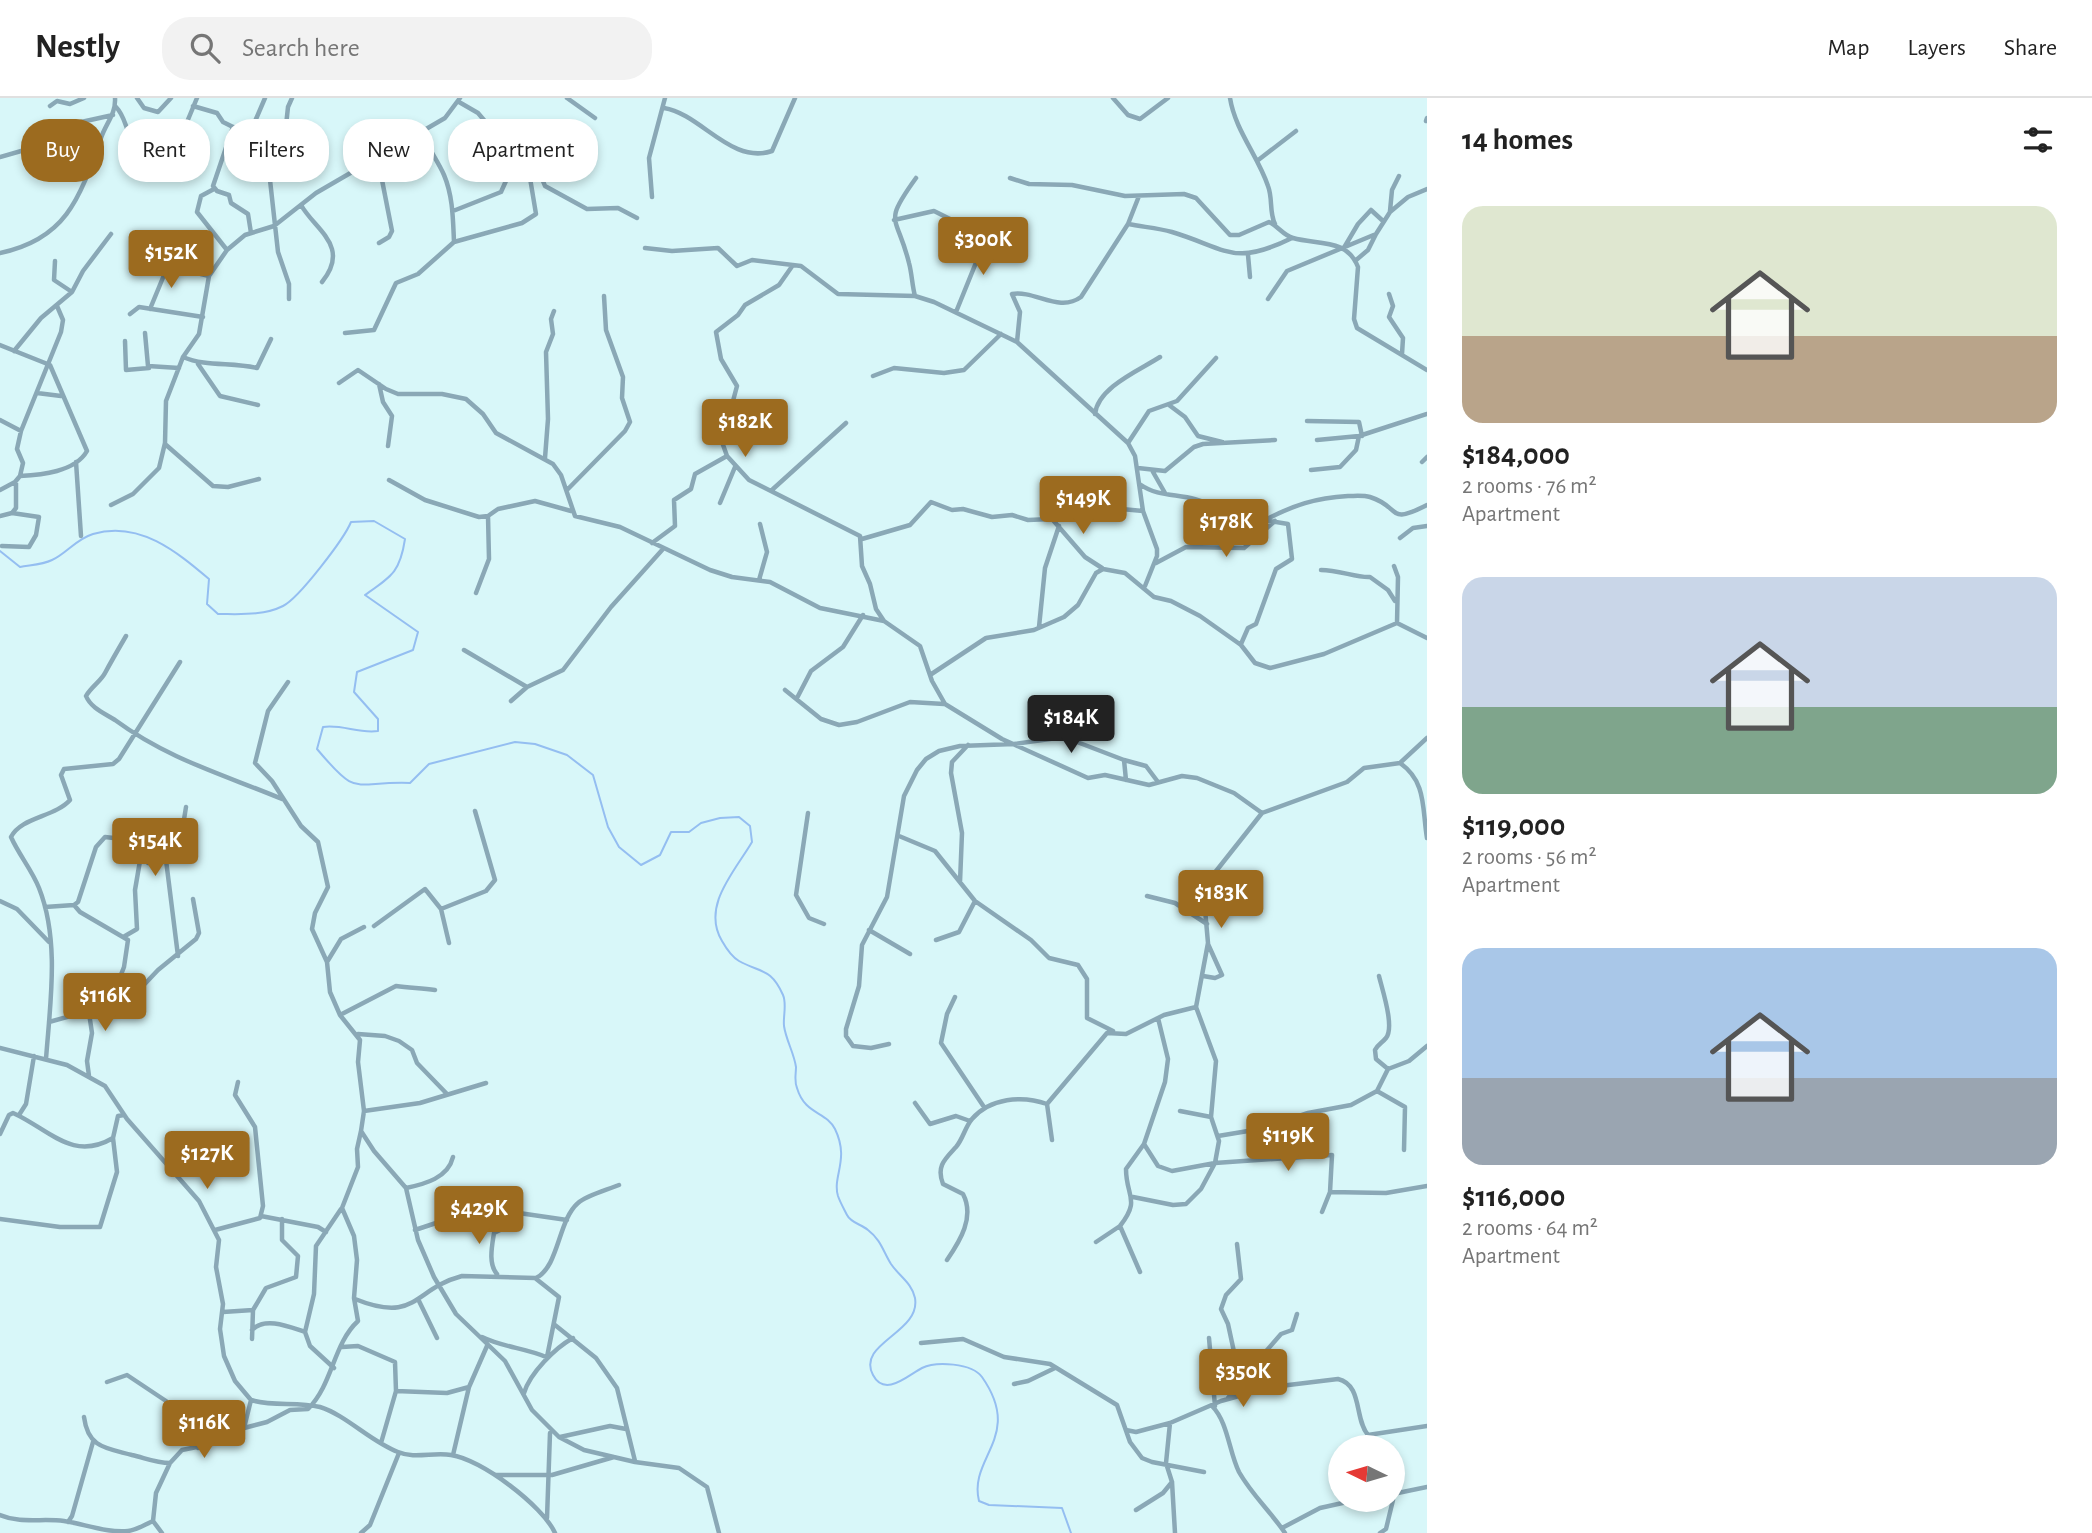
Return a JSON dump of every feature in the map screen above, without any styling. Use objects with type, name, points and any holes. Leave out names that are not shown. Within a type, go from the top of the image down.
[{"type":"street","points":[[50,106],[57,101],[70,104],[84,98]]},
{"type":"street","points":[[0,253],[34,244],[52,231],[81,190],[102,134],[116,107],[115,98]]},
{"type":"street","points":[[137,98],[144,108],[158,112],[171,98]]},
{"type":"street","points":[[188,119],[197,98]]},
{"type":"street","points":[[256,119],[265,98]]},
{"type":"street","points":[[287,119],[292,98]]},
{"type":"street","points":[[568,98],[595,118]]},
{"type":"street","points":[[652,197],[649,158],[665,98]]},
{"type":"street","points":[[664,108],[680,111],[698,125],[748,153],[763,154],[772,151],[795,98]]},
{"type":"street","points":[[1113,98],[1128,115],[1140,119],[1168,98]]},
{"type":"street","points":[[1230,98],[1235,118],[1269,189],[1270,215],[1276,225]]},
{"type":"street","points":[[434,124],[445,118],[459,100],[485,119]]},
{"type":"street","points":[[193,106],[217,113],[224,122]]},
{"type":"street","points":[[116,107],[126,119]]},
{"type":"street","points":[[0,157],[35,147],[63,125],[113,115]]},
{"type":"street","points":[[1257,161],[1296,131]]},
{"type":"street","points":[[214,189],[216,171],[224,150]]},
{"type":"street","points":[[434,161],[446,179],[453,211],[454,242]]},
{"type":"street","points":[[1390,212],[1392,190],[1399,176]]},
{"type":"street","points":[[111,505],[133,494],[159,468],[165,443],[166,401],[183,357],[197,338],[209,276],[227,250],[251,233],[274,226],[343,178]]},
{"type":"street","points":[[915,296],[910,264],[894,220],[899,199],[916,178]]},
{"type":"street","points":[[1010,178],[1029,184],[1072,185],[1139,196],[1184,194],[1196,198],[1230,235],[1239,235],[1269,222],[1293,238],[1325,242],[1344,248],[1355,261],[1358,274],[1355,324],[1373,339],[1427,370]]},
{"type":"street","points":[[270,182],[278,252],[289,284],[289,299]]},
{"type":"street","points":[[379,243],[389,237],[392,231],[382,182]]},
{"type":"street","points":[[453,211],[501,192],[505,182]]},
{"type":"street","points":[[345,333],[374,330],[396,283],[418,274],[454,242],[522,223],[536,214],[531,182]]},
{"type":"street","points":[[543,182],[559,195],[592,211],[618,208],[637,218]]},
{"type":"street","points":[[214,189],[229,195],[231,203],[248,214],[251,233]]},
{"type":"street","points":[[214,189],[201,196],[197,212],[227,250]]},
{"type":"street","points":[[1355,261],[1368,250],[1390,212],[1415,192],[1427,189]]},
{"type":"street","points":[[1017,342],[1020,312],[1012,294],[1073,303],[1100,270],[1128,224],[1139,196]]},
{"type":"street","points":[[301,205],[323,229],[330,243],[330,268],[322,282]]},
{"type":"street","points":[[1344,248],[1358,224],[1371,210],[1383,221]]},
{"type":"street","points":[[894,220],[934,211],[960,224]]},
{"type":"street","points":[[1128,224],[1169,231],[1229,254],[1248,254],[1270,249],[1293,238]]},
{"type":"street","points":[[956,312],[988,233]]},
{"type":"street","points":[[14,351],[30,328],[72,292],[83,271],[111,234]]},
{"type":"street","points":[[1268,299],[1287,271],[1376,234]]},
{"type":"street","points":[[645,248],[693,251],[718,248],[737,266],[752,260],[793,265],[807,269],[838,294],[915,296],[956,312],[1017,342],[1128,443],[1141,485],[1143,511],[1157,549],[1155,563],[1145,586]]},
{"type":"street","points":[[146,252],[209,276]]},
{"type":"street","points":[[1248,254],[1250,277]]},
{"type":"street","points":[[55,261],[54,280],[72,292]]},
{"type":"street","points":[[150,309],[169,263]]},
{"type":"street","points":[[793,265],[779,285],[745,306],[716,332],[721,359],[737,386],[722,442],[727,456],[749,480],[773,489],[862,539],[910,524],[931,502],[948,510],[962,509],[988,516],[1052,519],[1100,507],[1143,511]]},
{"type":"street","points":[[1389,294],[1393,306],[1390,317],[1403,338],[1402,354]]},
{"type":"street","points":[[567,490],[631,422],[622,398],[623,377],[606,330],[604,296]]},
{"type":"street","points":[[0,490],[20,477],[23,463],[17,449],[21,431],[50,365],[63,320],[57,306]]},
{"type":"street","points":[[130,314],[139,307],[203,317]]},
{"type":"street","points":[[545,458],[548,419],[546,352],[553,334],[551,319],[554,311]]},
{"type":"street","points":[[145,333],[150,368]]},
{"type":"street","points":[[873,376],[894,368],[944,373],[964,370],[1002,334]]},
{"type":"street","points":[[197,364],[232,362],[257,368],[271,339]]},
{"type":"street","points":[[125,341],[126,370],[179,368]]},
{"type":"street","points":[[0,345],[50,365],[57,377],[61,396],[87,446],[84,456],[76,462],[40,475],[20,477]]},
{"type":"street","points":[[183,357],[197,364],[220,396],[258,405]]},
{"type":"street","points":[[1095,415],[1101,399],[1111,389],[1160,357]]},
{"type":"street","points":[[1128,443],[1149,411],[1177,401],[1216,358]]},
{"type":"street","points":[[339,383],[358,370],[398,394],[463,397],[483,414],[495,433],[545,458],[558,469],[575,516],[620,527],[663,549],[732,578],[759,580],[776,585],[820,608],[884,621],[917,642],[945,704]]},
{"type":"street","points":[[379,384],[383,402],[392,416],[388,446]]},
{"type":"street","points":[[37,393],[61,396]]},
{"type":"street","points":[[1168,404],[1185,417],[1198,436],[1233,444]]},
{"type":"street","points":[[1317,440],[1360,436],[1427,414]]},
{"type":"street","points":[[0,420],[21,431]]},
{"type":"street","points":[[1307,421],[1359,422],[1360,436],[1356,450],[1340,467],[1311,470]]},
{"type":"street","points":[[773,489],[846,423]]},
{"type":"street","points":[[1137,467],[1153,472],[1165,471],[1194,447],[1203,444],[1275,440]]},
{"type":"street","points":[[165,443],[213,486],[228,487],[259,479]]},
{"type":"street","points":[[652,542],[675,526],[674,500],[691,489],[695,474],[727,456]]},
{"type":"street","points":[[1422,462],[1427,457]]},
{"type":"street","points":[[76,462],[81,536]]},
{"type":"street","points":[[720,503],[735,467]]},
{"type":"street","points":[[1153,472],[1165,493]]},
{"type":"street","points":[[389,480],[425,500],[464,514],[488,516],[498,509],[534,501],[571,511]]},
{"type":"street","points":[[12,513],[18,503],[15,482]]},
{"type":"street","points":[[1141,485],[1152,493],[1185,495],[1213,507],[1226,526],[1264,520],[1288,524],[1292,559],[1276,569],[1256,624],[1248,628],[1241,645]]},
{"type":"street","points":[[1264,520],[1300,502],[1317,498],[1371,497],[1398,516],[1405,516],[1427,505]]},
{"type":"street","points":[[0,516],[12,513],[39,517],[36,535],[29,547],[2,547]]},
{"type":"street","points":[[476,593],[489,559],[488,516]]},
{"type":"street","points":[[1052,519],[1085,557],[1103,569],[1125,573],[1145,586],[1154,597],[1182,605],[1241,645],[1255,663],[1270,668],[1287,666],[1324,654],[1397,623],[1427,638]]},
{"type":"street","points":[[1155,563],[1186,547],[1244,548],[1275,521]]},
{"type":"street","points":[[759,580],[767,552],[760,524]]},
{"type":"street","points":[[1039,628],[1045,568],[1059,526]]},
{"type":"street","points":[[1400,538],[1413,528],[1427,526]]},
{"type":"street","points":[[862,539],[862,566],[870,584],[872,600],[884,621]]},
{"type":"street","points":[[510,701],[527,687],[563,670],[611,607],[663,549]]},
{"type":"street","points":[[1394,566],[1398,577],[1395,601],[1397,623]]},
{"type":"street","points":[[930,675],[986,638],[1039,628],[1071,612],[1096,573],[1103,569]]},
{"type":"street","points":[[1321,570],[1341,570],[1362,578],[1370,578],[1388,590],[1395,601]]},
{"type":"street","points":[[797,698],[811,671],[843,647],[863,615]]},
{"type":"street","points":[[126,636],[109,660],[105,674],[86,696],[92,706],[135,737],[220,777],[283,800]]},
{"type":"street","points":[[464,650],[527,687]]},
{"type":"street","points":[[46,1059],[49,942],[45,907],[33,874],[13,841],[13,832],[70,800],[61,775],[64,769],[113,764],[135,737],[180,662]]},
{"type":"street","points":[[288,682],[268,711],[255,763],[272,781],[304,829],[318,842],[324,862],[327,894],[315,913],[312,929],[327,962],[330,992],[340,1015],[358,1034],[399,1041],[412,1050],[416,1063],[447,1094]]},
{"type":"street","points":[[785,690],[821,719],[839,725],[856,722],[910,702],[945,704],[1014,744],[1088,778],[1105,775],[1144,784],[1182,776],[1198,778],[1234,793],[1262,813]]},
{"type":"street","points":[[889,1044],[858,1048],[850,1044],[846,1036],[859,986],[862,946],[887,897],[904,796],[917,770],[939,751],[968,745],[1014,744],[1064,737],[1146,766],[1158,782]]},
{"type":"street","points":[[1133,1198],[1173,1205],[1186,1204],[1201,1189],[1215,1163],[1218,1136],[1210,1117],[1216,1061],[1196,1007],[1208,943],[1204,898],[1209,880],[1262,813],[1347,782],[1364,768],[1400,763],[1427,738]]},
{"type":"street","points":[[960,883],[962,833],[951,773],[952,762],[968,745]]},
{"type":"street","points":[[1124,760],[1126,781]]},
{"type":"street","points":[[1400,763],[1408,769],[1427,798],[1424,822],[1427,838]]},
{"type":"street","points":[[45,907],[74,905],[81,896],[100,841],[111,836],[124,837],[142,851],[148,863],[166,860],[178,851],[186,807]]},
{"type":"street","points":[[441,909],[486,891],[495,880],[475,810]]},
{"type":"street","points":[[808,813],[796,895],[810,918],[824,924]]},
{"type":"street","points":[[899,836],[935,851],[975,901],[1031,940],[1049,958],[1078,965],[1087,979],[1087,1018],[1115,1032],[1126,1034],[1158,1018],[1196,1007]]},
{"type":"street","points":[[125,936],[136,929],[135,890],[142,851]]},
{"type":"street","points":[[166,860],[177,956]]},
{"type":"street","points":[[374,926],[422,890],[430,892],[441,909],[449,943]]},
{"type":"street","points":[[1147,896],[1175,903],[1208,924]]},
{"type":"street","points":[[49,1022],[88,1011],[112,995],[140,989],[199,933],[193,899]]},
{"type":"street","points":[[0,901],[17,909],[49,942]]},
{"type":"street","points":[[936,940],[959,932],[975,901]]},
{"type":"street","points":[[74,905],[80,912],[125,936],[129,945],[124,967],[112,995]]},
{"type":"street","points":[[327,962],[341,939],[364,927]]},
{"type":"street","points":[[869,930],[910,954]]},
{"type":"street","points":[[1203,975],[1215,978],[1222,975],[1208,943]]},
{"type":"street","points":[[1379,976],[1387,998],[1389,1023],[1387,1037],[1380,1041],[1374,1054],[1388,1069]]},
{"type":"street","points":[[340,1015],[396,986],[411,990],[435,990]]},
{"type":"street","points":[[86,993],[92,1033],[87,1061],[90,1076]]},
{"type":"street","points":[[955,997],[947,1014],[941,1044],[984,1107]]},
{"type":"street","points":[[1096,1242],[1120,1226],[1130,1210],[1133,1198],[1126,1169],[1144,1144],[1160,1100],[1168,1059],[1158,1018]]},
{"type":"street","points":[[1052,1140],[1047,1104],[1107,1033],[1115,1032]]},
{"type":"street","points":[[334,1368],[310,1346],[305,1332],[314,1294],[316,1246],[342,1208],[358,1167],[357,1149],[362,1131],[363,1111],[358,1034]]},
{"type":"street","points":[[1218,1136],[1260,1129],[1308,1113],[1351,1105],[1377,1091],[1388,1069],[1409,1061],[1427,1046]]},
{"type":"street","points":[[0,1048],[67,1065],[90,1076],[115,1098],[125,1115],[199,1201],[219,1240],[216,1267],[223,1312],[220,1329],[224,1356],[235,1381],[251,1400],[293,1402],[331,1412],[400,1453],[453,1455],[495,1475],[547,1519],[555,1533]]},
{"type":"street","points":[[19,1115],[26,1104],[34,1056]]},
{"type":"street","points":[[215,1230],[258,1220],[261,1216],[263,1194],[258,1177],[255,1127],[235,1095],[238,1082]]},
{"type":"street","points":[[363,1111],[419,1103],[486,1083]]},
{"type":"street","points":[[1377,1091],[1405,1108],[1404,1150]]},
{"type":"street","points":[[0,1219],[22,1219],[60,1227],[100,1227],[117,1172],[113,1138],[118,1116],[115,1098]]},
{"type":"street","points":[[947,1260],[962,1234],[967,1202],[963,1194],[943,1184],[939,1170],[970,1121],[984,1107],[1023,1098],[1047,1104]]},
{"type":"street","points":[[915,1103],[930,1124],[956,1116],[970,1121]]},
{"type":"street","points":[[1180,1111],[1210,1117]]},
{"type":"street","points":[[0,1134],[10,1113],[19,1115],[78,1148],[101,1145],[113,1138]]},
{"type":"street","points":[[118,1116],[125,1115]]},
{"type":"street","points":[[362,1131],[374,1151],[406,1188],[415,1230],[439,1286],[456,1314],[486,1346],[505,1361],[548,1428],[584,1450],[635,1462],[679,1468],[703,1483],[710,1493],[719,1533]]},
{"type":"street","points":[[1144,1144],[1158,1167],[1172,1171],[1215,1163],[1295,1160],[1328,1154],[1334,1158],[1330,1192],[1322,1212]]},
{"type":"street","points":[[406,1188],[429,1182],[441,1175],[451,1166],[453,1157]]},
{"type":"street","points":[[535,1278],[548,1266],[568,1220],[580,1202],[619,1185]]},
{"type":"street","points":[[1330,1192],[1398,1192],[1427,1186]]},
{"type":"street","points":[[415,1230],[486,1205],[505,1206],[519,1213],[568,1220]]},
{"type":"street","points":[[500,1276],[493,1270],[491,1254],[494,1233],[502,1229],[505,1206]]},
{"type":"street","points":[[162,1533],[153,1521],[156,1493],[170,1463],[182,1450],[221,1442],[244,1428],[310,1406],[334,1368],[348,1332],[358,1321],[354,1298],[357,1261],[355,1236],[344,1218],[342,1208]]},
{"type":"street","points":[[338,1215],[344,1218]]},
{"type":"street","points":[[261,1216],[270,1220],[282,1219],[326,1232]]},
{"type":"street","points":[[252,1339],[253,1310],[266,1288],[294,1278],[297,1273],[299,1256],[288,1242],[282,1240],[282,1219]]},
{"type":"street","points":[[1120,1226],[1140,1272]]},
{"type":"street","points":[[1237,1244],[1241,1279],[1226,1295],[1221,1309],[1228,1324],[1239,1375]]},
{"type":"street","points":[[354,1298],[380,1307],[406,1307],[461,1276],[535,1278],[558,1295],[548,1358]]},
{"type":"street","points":[[419,1301],[437,1338]]},
{"type":"street","points":[[223,1312],[253,1310]]},
{"type":"street","points":[[1225,1400],[1233,1392],[1239,1375],[1261,1357],[1280,1334],[1292,1330],[1297,1314]]},
{"type":"street","points":[[252,1330],[257,1325],[278,1324],[305,1332]]},
{"type":"street","points":[[555,1325],[574,1338],[584,1352],[596,1358],[617,1388],[635,1462]]},
{"type":"street","points":[[478,1335],[548,1358]]},
{"type":"street","points":[[524,1394],[528,1382],[548,1358],[574,1338]]},
{"type":"street","points":[[1209,1338],[1213,1406],[1220,1417],[1239,1470],[1253,1494],[1284,1531],[1320,1508],[1328,1506]]},
{"type":"street","points":[[921,1343],[963,1339],[1004,1357],[1041,1361],[1056,1367],[1116,1405],[1130,1442],[1142,1458],[1204,1472]]},
{"type":"street","points":[[342,1347],[358,1346],[393,1360],[396,1391],[381,1443]]},
{"type":"street","points":[[453,1455],[469,1387],[486,1346]]},
{"type":"street","points":[[1014,1384],[1028,1381],[1056,1367]]},
{"type":"street","points":[[107,1382],[127,1375],[166,1401],[176,1419],[193,1426],[197,1432],[198,1448]]},
{"type":"street","points":[[1126,1430],[1136,1432],[1170,1423],[1225,1400],[1272,1387],[1343,1380],[1355,1394],[1363,1428],[1368,1435],[1427,1426]]},
{"type":"street","points":[[396,1391],[447,1393],[469,1387]]},
{"type":"street","points":[[244,1428],[251,1400]]},
{"type":"street","points":[[84,1417],[86,1430],[93,1442],[104,1450],[156,1463],[170,1463]]},
{"type":"street","points":[[1170,1423],[1166,1463],[1172,1482],[1175,1533]]},
{"type":"street","points":[[551,1444],[559,1437],[610,1426],[627,1429]]},
{"type":"street","points":[[547,1519],[547,1475],[551,1444],[548,1428]]},
{"type":"street","points":[[68,1522],[93,1442]]},
{"type":"street","points":[[361,1533],[370,1525],[400,1453]]},
{"type":"street","points":[[495,1475],[547,1475],[615,1457]]},
{"type":"street","points":[[1136,1510],[1163,1493],[1172,1482]]},
{"type":"street","points":[[1405,1493],[1427,1487]]},
{"type":"street","points":[[1380,1533],[1386,1529],[1390,1512]]},
{"type":"street","points":[[0,1515],[15,1520],[68,1522],[79,1527],[117,1532],[136,1530],[153,1521]]},
{"type":"waterway","points":[[0,551],[20,567],[40,564],[52,560],[81,539],[93,534],[126,531],[156,541],[170,549],[209,579],[207,604],[218,614],[251,614],[275,609],[290,601],[320,567],[351,522],[374,521],[405,539],[400,559],[393,572],[365,595],[418,632],[413,650],[357,672],[354,692],[378,719],[378,731],[323,727],[317,749],[341,775],[357,784],[410,783],[429,764],[515,742],[535,744],[567,755],[593,775],[608,827],[619,847],[641,865],[660,855],[671,832],[689,832],[701,823],[720,818],[739,817],[750,826],[752,842],[718,902],[715,915],[717,928],[734,957],[765,972],[779,986],[784,999],[784,1026],[795,1062],[797,1088],[805,1103],[831,1123],[839,1140],[841,1159],[837,1189],[840,1201],[849,1218],[876,1238],[915,1298],[914,1310],[909,1320],[873,1354],[870,1364],[873,1375],[878,1382],[890,1385],[922,1368],[936,1364],[962,1366],[977,1372],[993,1398],[998,1415],[997,1431],[981,1472],[979,1501],[989,1505],[1062,1508],[1071,1533]]}]
